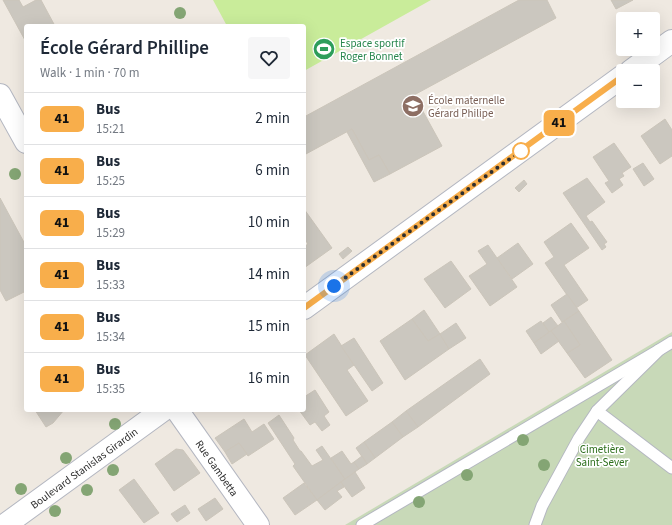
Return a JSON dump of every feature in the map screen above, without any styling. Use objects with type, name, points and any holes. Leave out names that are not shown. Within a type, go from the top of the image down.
[{"type":"main road","points":[[641,64],[672,41]]},
{"type":"main road","points":[[306,307],[616,81]]},
{"type":"main road","points":[[0,95],[24,138]]},
{"type":"main road","name":"Boulevard Stanislas Girardin","points":[[5,525],[160,412]]},
{"type":"main road","name":"Rue Gambetta","points":[[178,412],[258,525]]},
{"type":"lane","points":[[362,525],[672,342]]},
{"type":"lane","points":[[535,525],[542,506],[579,438],[597,411],[659,350]]},
{"type":"lane","points":[[597,411],[672,468]]},
{"type":"green space","name":"Espace sportif Roger Bonnet","points":[[213,0],[431,0],[306,70],[306,24],[226,24]]},
{"type":"green space","name":"Cimetière Saint-Sever","points":[[672,332],[672,525],[345,525]]},
{"type":"building","points":[[3,0],[19,0],[23,7],[36,0],[41,0],[54,24],[24,24],[24,38]]},
{"type":"building","points":[[519,0],[547,0],[556,18],[414,95],[442,146],[390,174],[379,155],[369,160],[352,129],[306,154],[306,116]]},
{"type":"building","points":[[611,0],[633,0],[616,9]]},
{"type":"building","points":[[665,119],[672,130],[672,156],[660,164],[641,136]]},
{"type":"building","points":[[352,129],[369,160],[379,155],[390,174],[374,182],[347,132]]},
{"type":"building","points":[[614,143],[631,167],[622,173],[624,176],[619,179],[623,185],[612,193],[605,183],[609,181],[593,157]]},
{"type":"building","points":[[643,163],[654,179],[644,186],[633,169]]},
{"type":"building","points":[[587,178],[605,202],[586,216],[590,222],[592,221],[607,242],[604,244],[606,247],[602,250],[563,193]]},
{"type":"building","points":[[524,180],[527,184],[519,192],[515,188]]},
{"type":"building","points":[[0,198],[24,242],[24,292],[6,301],[0,290]]},
{"type":"building","points":[[306,212],[332,248],[306,267],[306,246],[308,244],[306,241]]},
{"type":"building","points":[[571,223],[589,248],[564,265],[588,300],[576,308],[545,263],[554,257],[544,242]]},
{"type":"building","points":[[518,243],[533,264],[512,279],[497,258]]},
{"type":"building","points":[[488,245],[517,287],[490,306],[469,276],[487,264],[478,251]]},
{"type":"building","points":[[348,247],[352,251],[343,259],[339,254]]},
{"type":"building","points":[[451,261],[471,289],[445,308],[424,279]]},
{"type":"building","points":[[567,294],[579,311],[562,322],[551,305]]},
{"type":"building","points":[[424,310],[440,334],[428,341],[412,319]]},
{"type":"building","points":[[579,311],[612,360],[585,378],[567,353],[580,345],[564,321]]},
{"type":"building","points":[[551,317],[558,326],[549,332],[543,323]]},
{"type":"building","points":[[412,319],[428,341],[440,334],[449,349],[405,380],[380,341]]},
{"type":"building","points":[[541,321],[549,332],[534,343],[526,331]]},
{"type":"building","points":[[564,321],[580,345],[567,353],[551,331]]},
{"type":"building","points":[[456,323],[466,338],[449,349],[440,334]]},
{"type":"building","points":[[551,331],[559,341],[541,354],[534,343]]},
{"type":"building","points":[[334,334],[354,365],[347,370],[368,401],[346,416],[306,356],[306,354]]},
{"type":"building","points":[[354,338],[383,383],[372,391],[341,346]]},
{"type":"building","points":[[480,359],[490,374],[418,427],[406,411]]},
{"type":"building","points":[[315,390],[329,412],[324,416],[330,425],[322,431],[315,422],[310,425],[300,412],[306,412],[306,396]]},
{"type":"building","points":[[406,411],[418,427],[403,437],[392,422]]},
{"type":"building","points":[[36,412],[62,412],[53,423],[46,427]]},
{"type":"building","points":[[279,415],[294,438],[293,440],[300,451],[312,466],[323,460],[316,450],[322,446],[345,479],[317,500],[293,466],[295,464],[268,423]]},
{"type":"building","points":[[244,419],[252,432],[264,424],[274,439],[248,456],[239,443],[225,452],[215,438]]},
{"type":"building","points":[[392,422],[403,437],[375,458],[364,442]]},
{"type":"building","points":[[364,442],[375,458],[367,464],[356,448]]},
{"type":"building","points":[[239,443],[247,454],[232,464],[225,452]]},
{"type":"building","points":[[176,449],[183,450],[200,473],[174,491],[155,464]]},
{"type":"building","points":[[342,451],[351,464],[354,462],[359,469],[345,479],[331,458]]},
{"type":"building","points":[[362,456],[367,464],[359,469],[354,462]]},
{"type":"building","points":[[355,472],[365,488],[352,497],[341,482]]},
{"type":"building","points":[[134,479],[159,513],[144,523],[119,490]]},
{"type":"building","points":[[341,482],[344,487],[337,491],[342,497],[325,510],[317,500]]},
{"type":"building","points":[[304,483],[317,500],[295,515],[283,498]]},
{"type":"building","points":[[215,498],[223,509],[206,521],[198,509]]},
{"type":"building","points":[[185,505],[190,513],[177,522],[171,514]]},
{"type":"bus line","name":"41","points":[[306,307],[616,81]]},
{"type":"place","name":"Espace sportif Roger Bonnet","points":[[324,49]]},
{"type":"place","name":"École maternelle Gérard Philipe","points":[[413,106]]},
{"type":"route","points":[[334,286],[522,150],[521,151]]}]
